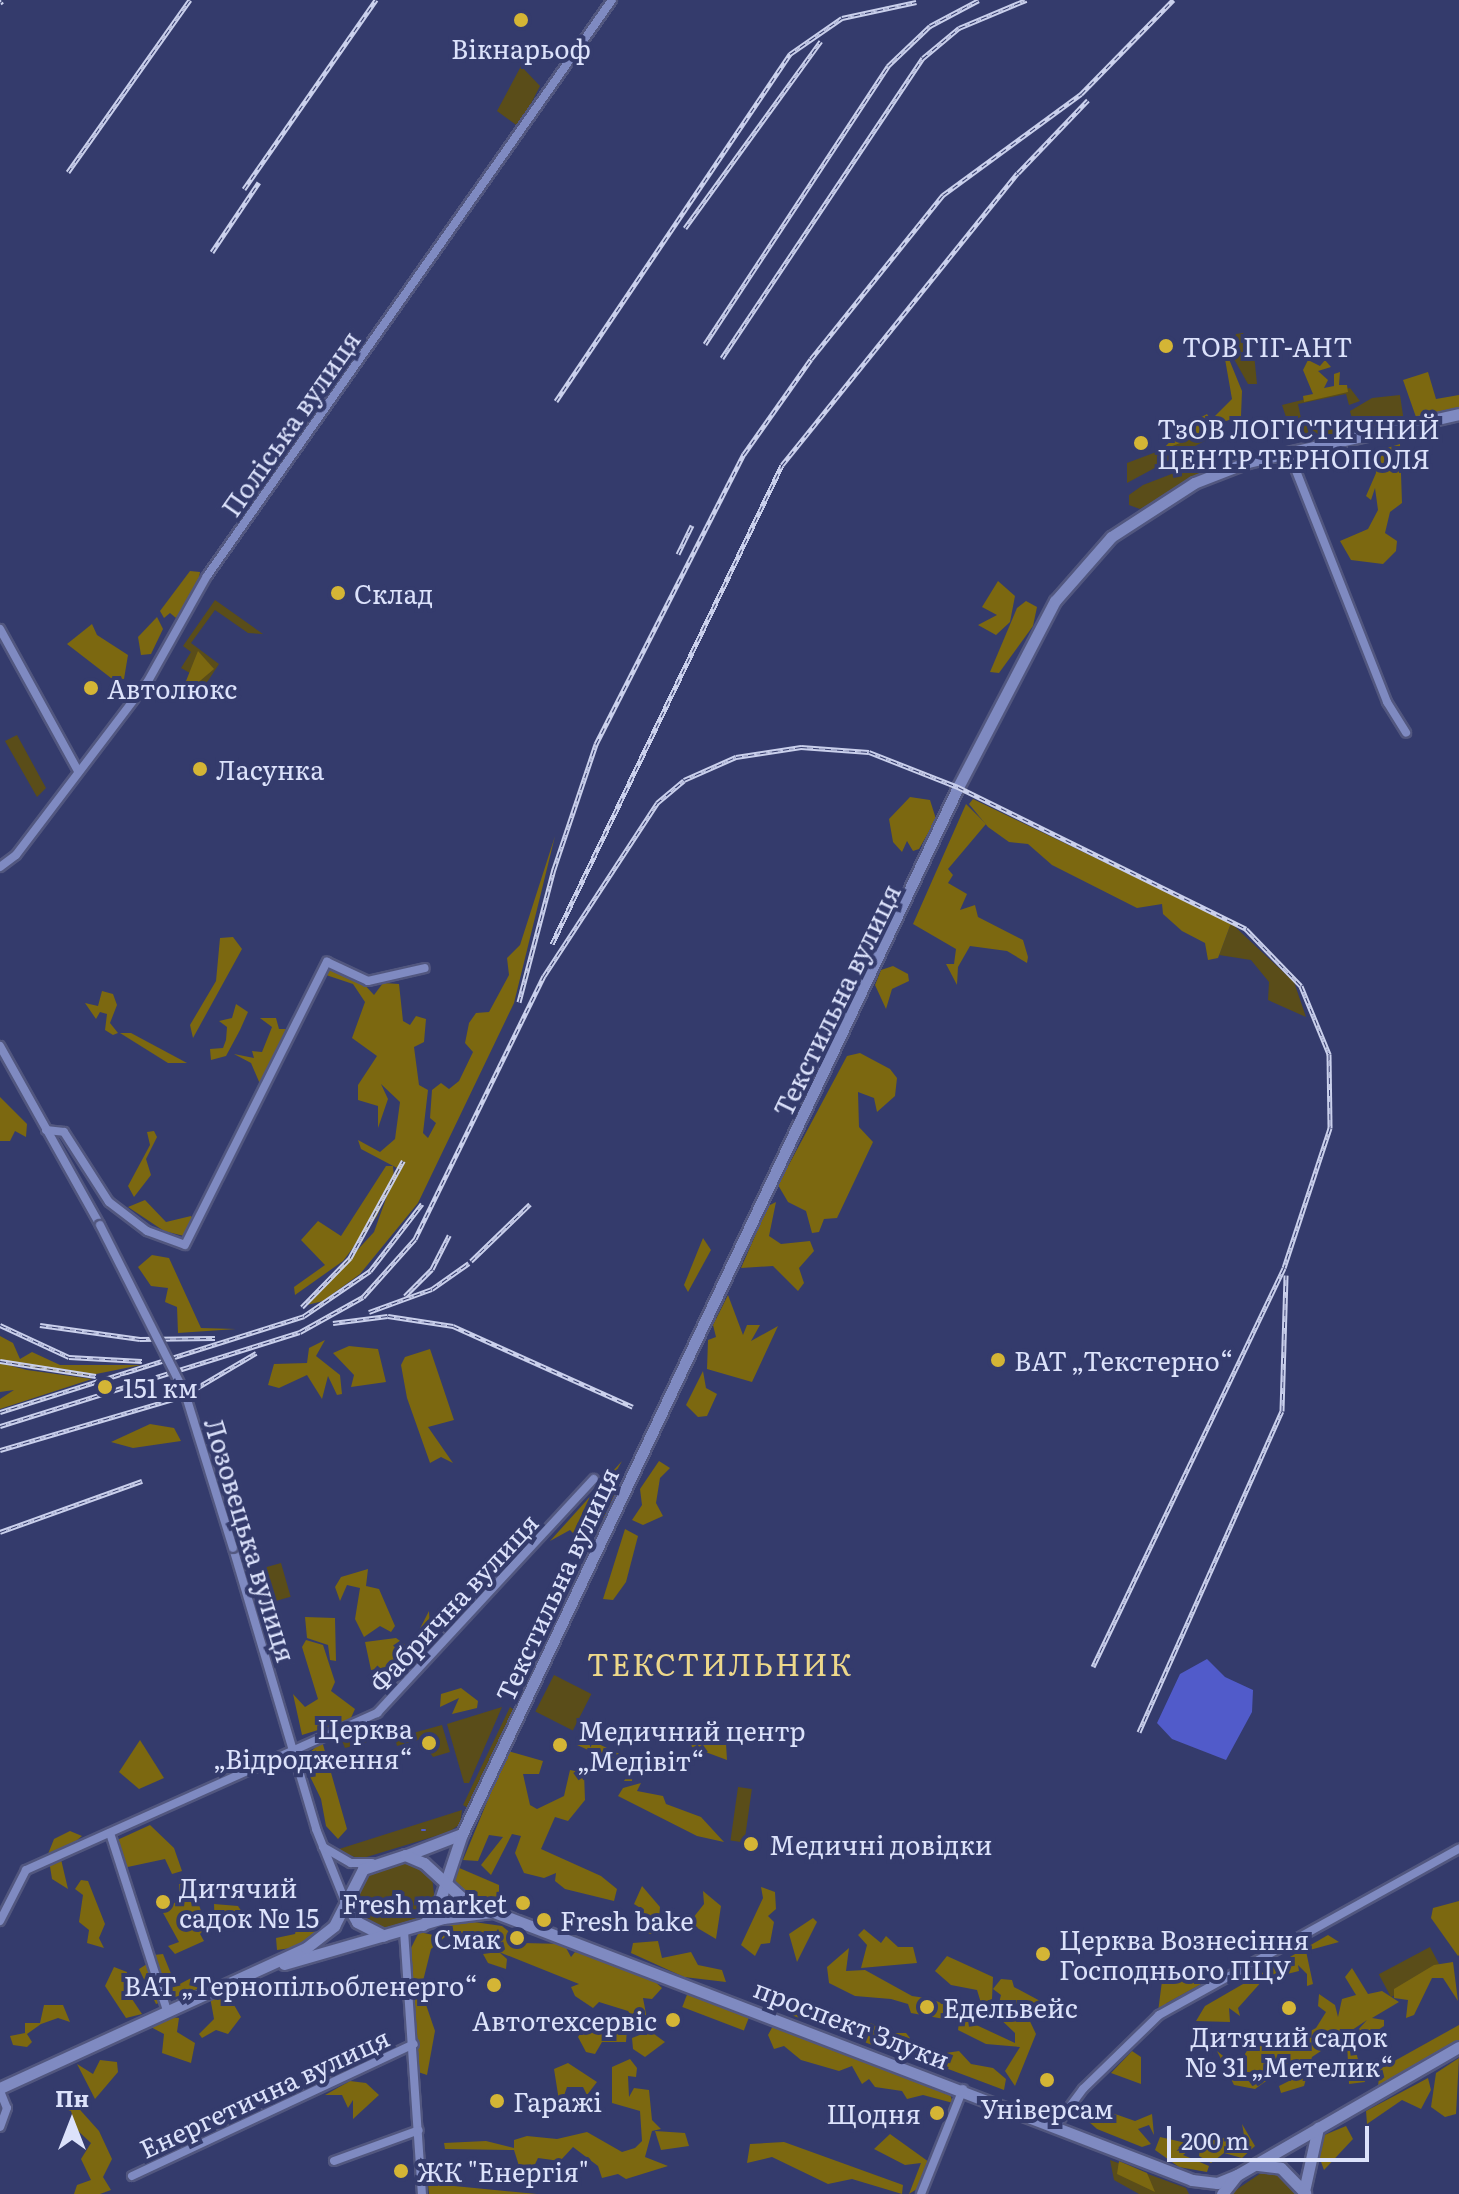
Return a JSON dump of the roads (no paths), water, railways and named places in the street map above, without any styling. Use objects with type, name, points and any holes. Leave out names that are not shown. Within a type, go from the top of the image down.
[{"type":"main road","name":"Текстильна вулиця","points":[[442,1882],[462,1834],[1034,634],[1089,557],[1141,514],[1226,469],[1459,414]]},
{"type":"main road","points":[[0,2090],[167,2011],[275,1965],[328,1933],[356,1876],[372,1863],[405,1855],[462,1834]]},
{"type":"main road","points":[[405,1855],[424,1863],[442,1882],[437,1909],[423,1925]]},
{"type":"main road","name":"проспект Злуки","points":[[442,1882],[494,1912],[1057,2124],[1192,2180],[1217,2183],[1237,2175]]},
{"type":"main road","points":[[345,1901],[364,1928],[384,1936]]},
{"type":"main road","points":[[275,1965],[423,1925],[494,1912]]},
{"type":"main road","points":[[1222,2194],[1237,2175],[1459,2047]]},
{"type":"main road","points":[[1304,2193],[1318,2128]]},
{"type":"main road","points":[[1253,2166],[1281,2168],[1304,2193]]},
{"type":"main road","name":"проспект Злуки","points":[[1192,2180],[1204,2194]]},
{"type":"street","name":"Поліська вулиця","points":[[0,867],[148,681],[207,576],[612,0]]},
{"type":"street","points":[[1289,453],[1387,702],[1406,732]]},
{"type":"street","points":[[0,629],[78,771]]},
{"type":"street","name":"Лозовецька вулиця","points":[[46,1130],[64,1132],[109,1202],[147,1231],[185,1245],[327,962],[368,981],[425,968]]},
{"type":"street","name":"Лозовецька вулиця","points":[[0,1046],[100,1225],[185,1393],[322,1846],[345,1901]]},
{"type":"street","name":"Фабрична вулиця","points":[[110,1833],[294,1753],[377,1713],[594,1479]]},
{"type":"street","points":[[0,1921],[26,1870],[110,1833],[167,2011]]},
{"type":"street","points":[[322,1846],[351,1863],[372,1863]]},
{"type":"street","points":[[1057,2124],[1077,2096],[1159,2015],[1459,1849]]},
{"type":"street","name":"Енергетична вулиця","points":[[404,1931],[422,2194]]},
{"type":"street","name":"Енергетична вулиця","points":[[132,2176],[414,2044]]},
{"type":"street","points":[[921,2194],[964,2089]]},
{"type":"street","points":[[0,2090],[7,2108],[0,2127]]},
{"type":"street","points":[[334,2161],[419,2130]]},
{"type":"railway","points":[[68,172],[190,0]]},
{"type":"railway","points":[[244,189],[376,0]]},
{"type":"railway","points":[[705,344],[888,66],[930,26],[979,0]]},
{"type":"railway","points":[[722,358],[923,58],[959,28],[1026,0]]},
{"type":"railway","points":[[519,1002],[554,869],[596,744],[744,454],[811,359],[943,195],[1081,94],[1173,0]]},
{"type":"railway","points":[[556,401],[790,54],[842,18],[916,2]]},
{"type":"railway","points":[[685,228],[821,41]]},
{"type":"railway","points":[[552,944],[782,465],[1018,173],[1088,100]]},
{"type":"railway","points":[[212,252],[259,182]]},
{"type":"railway","points":[[678,554],[692,525]]},
{"type":"railway","points":[[0,1426],[300,1332],[363,1297],[415,1239],[544,976],[657,803],[684,780],[736,757],[801,747],[869,752],[958,787],[1246,929],[1301,986],[1329,1054],[1330,1128],[1284,1268],[1093,1667]]},
{"type":"railway","points":[[302,1307],[350,1258],[403,1161]]},
{"type":"railway","points":[[0,1412],[304,1316],[370,1271],[422,1204]]},
{"type":"railway","points":[[471,1261],[530,1204]]},
{"type":"railway","points":[[405,1296],[432,1269],[449,1235]]},
{"type":"railway","points":[[369,1312],[432,1289],[469,1263]]},
{"type":"railway","points":[[1139,1732],[1282,1411],[1286,1275]]},
{"type":"railway","points":[[333,1323],[388,1316],[453,1326],[633,1407]]},
{"type":"railway","points":[[0,1325],[69,1357],[142,1361]]},
{"type":"railway","points":[[40,1325],[140,1339],[215,1338]]},
{"type":"railway","points":[[0,1450],[183,1396],[256,1353]]},
{"type":"railway","points":[[0,1361],[96,1376]]},
{"type":"railway","points":[[0,1532],[142,1481]]},
{"type":"place","name":"Вікнарьоф","points":[[521,20]]},
{"type":"place","name":"ТОВ ГІГ-АНТ","points":[[1166,346]]},
{"type":"place","name":"ТзОВ ЛОГІСТИЧНИЙ ЦЕНТР ТЕРНОПОЛЯ","points":[[1141,443]]},
{"type":"place","name":"Склад","points":[[338,593]]},
{"type":"place","name":"Автолюкс","points":[[91,688]]},
{"type":"place","name":"Ласунка","points":[[200,769]]},
{"type":"place","name":"ВАТ „Текстерно“","points":[[998,1360]]},
{"type":"place","name":"151 км","points":[[105,1387]]},
{"type":"place","name":"Церква „Відродження“","points":[[429,1743]]},
{"type":"place","name":"Медичний центр „Медівіт“","points":[[560,1745]]},
{"type":"place","name":"Медичні довідки","points":[[751,1844]]},
{"type":"place","name":"Дитячий садок № 15","points":[[163,1902]]},
{"type":"place","name":"Fresh market","points":[[523,1903]]},
{"type":"place","name":"Fresh bake","points":[[544,1920]]},
{"type":"place","name":"Смак","points":[[517,1938]]},
{"type":"place","name":"Церква Вознесіння Господнього ПЦУ","points":[[1043,1954]]},
{"type":"place","name":"ВАТ „Тернопільобленерго“","points":[[494,1985]]},
{"type":"place","name":"Едельвейс","points":[[927,2007]]},
{"type":"place","name":"Дитячий садок № 31 „Метелик“","points":[[1289,2008]]},
{"type":"place","name":"Автотехсервіс","points":[[673,2020]]},
{"type":"place","name":"Універсам","points":[[1047,2080]]},
{"type":"place","name":"Гаражі","points":[[497,2101]]},
{"type":"place","name":"Щодня","points":[[937,2113]]},
{"type":"place","name":"ЖК \"Енергія\"","points":[[401,2171]]},
{"type":"district","name":"ТЕКСТИЛЬНИК","points":[[720,1663]]}]
